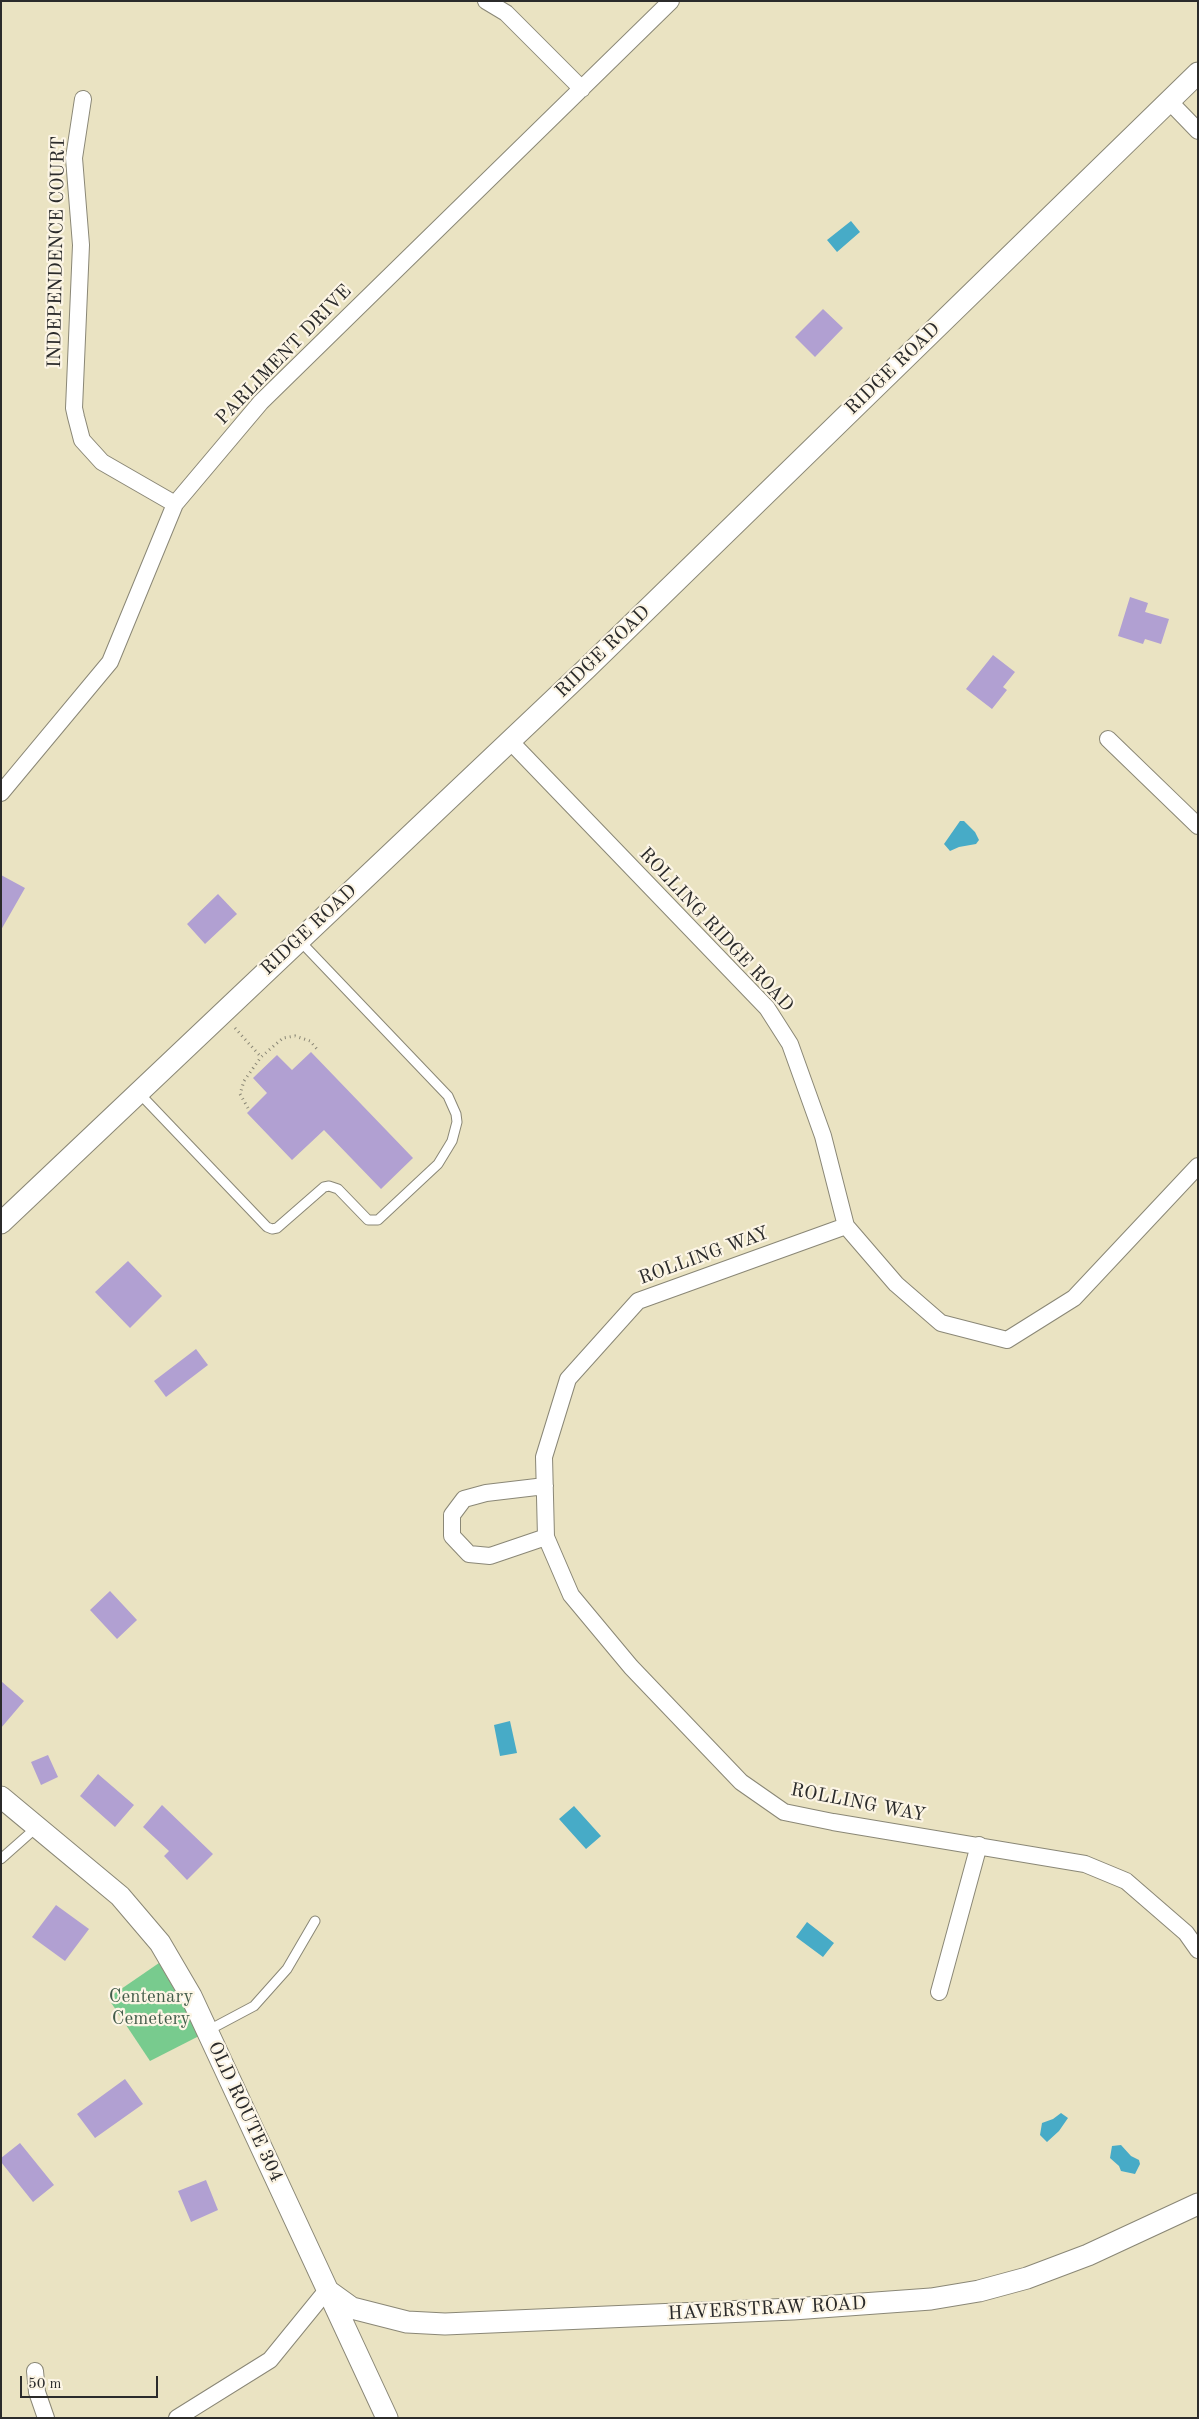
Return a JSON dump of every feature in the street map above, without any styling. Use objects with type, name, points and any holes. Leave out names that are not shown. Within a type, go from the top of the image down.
[{"type":"street","points":[[486,1],[506,13],[582,88]]},
{"type":"street","name":"PARLIMENT DRIVE","points":[[1,794],[110,662],[175,504],[261,402],[670,1]]},
{"type":"street","name":"RIDGE ROAD","points":[[1,1223],[510,741],[1198,73]]},
{"type":"street","name":"INDEPENDENCE COURT","points":[[82,99],[74,158],[81,245],[74,408],[82,440],[102,462],[175,504]]},
{"type":"street","points":[[1169,101],[1198,131]]},
{"type":"street","points":[[1108,739],[1198,826]]},
{"type":"street","name":"ROLLING RIDGE ROAD","points":[[510,741],[758,998],[777,1023],[790,1044],[823,1136],[846,1226],[896,1284],[940,1323],[1007,1340],[1074,1298],[1198,1166]]},
{"type":"street","name":"ROLLING WAY","points":[[846,1226],[638,1301],[568,1379],[544,1457],[546,1537],[571,1595],[631,1667],[741,1782],[784,1812],[1084,1864],[1126,1881],[1186,1933],[1198,1950]]},
{"type":"street","points":[[545,1486],[486,1493],[464,1499],[452,1515],[452,1536],[469,1554],[490,1556],[546,1537]]},
{"type":"street","name":"OLD ROUTE 304","points":[[1,1797],[120,1896],[160,1943],[191,1996],[387,2418]]},
{"type":"street","points":[[938,1992],[979,1845]]},
{"type":"street","name":"HAVERSTRAW ROAD","points":[[327,2290],[352,2308],[407,2322],[445,2324],[793,2308],[931,2298],[979,2291],[1027,2278],[1088,2256],[1198,2204]]},
{"type":"street","points":[[177,2418],[270,2360],[327,2290]]},
{"type":"street","points":[[35,2371],[37,2392],[46,2418]]},
{"type":"lane","points":[[139,1092],[267,1227],[277,1228],[324,1187],[328,1186],[338,1190],[368,1220],[373,1221],[382,1217],[410,1191],[438,1164],[447,1152],[457,1122],[453,1106],[441,1089],[299,940]]},
{"type":"lane","points":[[1,1859],[38,1827]]},
{"type":"lane","points":[[207,2031],[254,2006],[287,1969],[315,1921]]},
{"type":"path","points":[[222,1013],[261,1057]]},
{"type":"path","points":[[248,1108],[240,1094],[246,1076],[261,1057],[283,1038],[296,1036],[310,1041],[317,1049]]},
{"type":"green space","name":"Centenary Cemetery","points":[[159,1963],[201,2035],[150,2061],[108,1998]]},
{"type":"water","points":[[851,221],[860,232],[837,252],[827,240]]},
{"type":"water","points":[[960,821],[964,821],[975,832],[979,840],[976,844],[959,847],[950,851],[944,844]]},
{"type":"water","points":[[510,1721],[517,1753],[500,1756],[494,1725]]},
{"type":"water","points":[[574,1806],[601,1836],[586,1849],[559,1819]]},
{"type":"water","points":[[807,1922],[834,1943],[823,1957],[796,1937]]},
{"type":"water","points":[[1061,2113],[1068,2118],[1059,2131],[1047,2142],[1040,2135],[1042,2123],[1053,2119]]},
{"type":"water","points":[[1121,2145],[1131,2156],[1139,2160],[1140,2164],[1135,2174],[1121,2171],[1119,2166],[1110,2158],[1112,2146]]},
{"type":"building","points":[[823,309],[843,328],[815,357],[795,337]]},
{"type":"building","points":[[1130,597],[1148,603],[1145,612],[1169,619],[1161,644],[1145,639],[1143,644],[1118,636]]},
{"type":"building","points":[[993,655],[1015,672],[1003,687],[1007,690],[992,709],[966,689]]},
{"type":"building","points":[[1,875],[25,888],[1,930]]},
{"type":"building","points":[[218,894],[237,914],[205,944],[187,924]]},
{"type":"building","points":[[311,1052],[413,1158],[381,1189],[324,1130],[292,1160],[247,1113],[267,1093],[253,1078],[277,1055],[292,1070]]},
{"type":"building","points":[[128,1261],[162,1296],[130,1328],[95,1292]]},
{"type":"building","points":[[196,1349],[208,1365],[166,1397],[154,1381]]},
{"type":"building","points":[[110,1591],[137,1620],[117,1639],[90,1610]]},
{"type":"building","points":[[1,1681],[24,1701],[1,1728]]},
{"type":"building","points":[[48,1755],[58,1777],[41,1785],[31,1762]]},
{"type":"building","points":[[98,1774],[134,1805],[115,1827],[80,1796]]},
{"type":"building","points":[[162,1805],[213,1854],[187,1880],[164,1856],[169,1851],[143,1827]]},
{"type":"building","points":[[56,1905],[89,1929],[65,1961],[32,1937]]},
{"type":"building","points":[[125,2079],[143,2104],[95,2138],[77,2114]]},
{"type":"building","points":[[20,2143],[54,2185],[33,2202],[1,2162],[1,2158]]},
{"type":"building","points":[[206,2180],[218,2210],[191,2222],[178,2191]]}]
